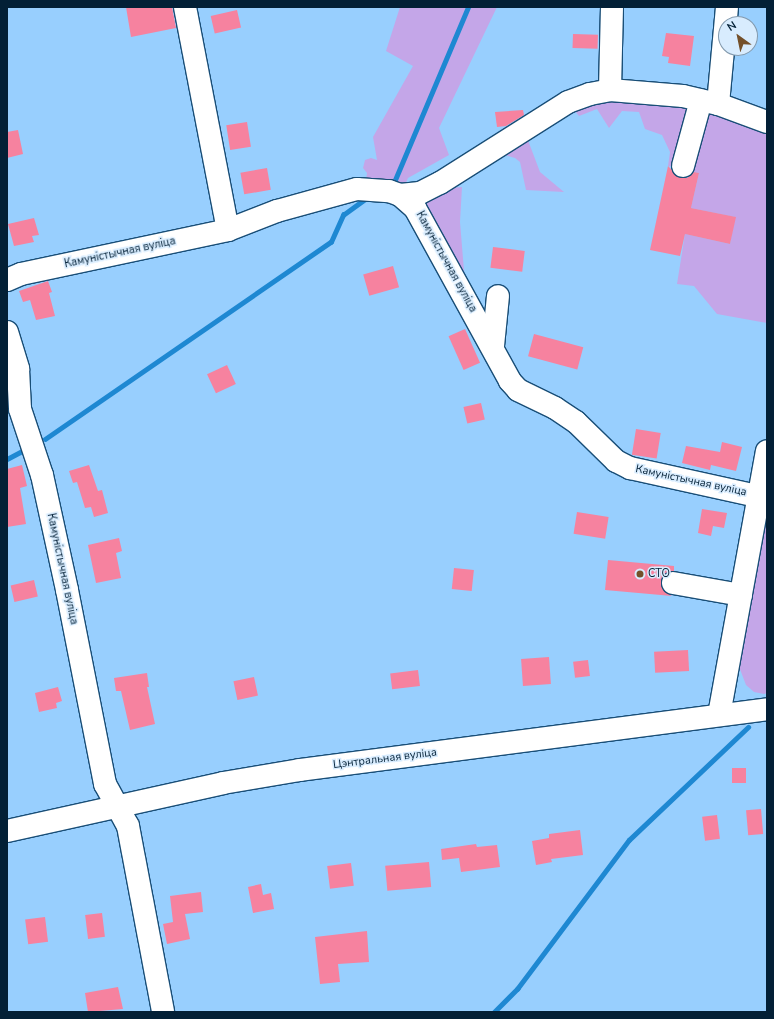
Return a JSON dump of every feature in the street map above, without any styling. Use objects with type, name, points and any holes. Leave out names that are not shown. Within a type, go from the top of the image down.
[{"type":"street","points":[[185,7],[228,230]]},
{"type":"street","points":[[610,90],[612,7]]},
{"type":"street","points":[[683,166],[709,102],[726,7]]},
{"type":"street","points":[[400,195],[420,192],[440,183],[568,102],[590,94],[610,90],[683,96],[709,102],[767,122]]},
{"type":"street","name":"Камуністычная вуліца","points":[[7,280],[21,274],[228,230],[277,211],[357,189],[388,191],[400,195],[420,214],[518,390],[555,408],[576,422],[616,461],[630,468],[757,496]]},
{"type":"street","points":[[493,346],[498,296]]},
{"type":"street","name":"Камуністычная вуліца","points":[[7,332],[18,369],[20,409],[42,475],[67,590],[105,784],[128,826],[163,1012]]},
{"type":"street","name":"Камуністычная вуліца","points":[[719,715],[741,596],[757,496],[767,451]]},
{"type":"street","points":[[673,583],[741,596]]},
{"type":"street","name":"Цэнтральная вуліца","points":[[7,831],[117,806],[300,770],[767,709]]},
{"type":"shaded area","points":[[400,7],[497,7],[439,128],[449,155],[408,178],[402,192],[462,187],[460,222],[465,283],[430,223],[366,180],[367,173],[363,168],[365,160],[371,158],[377,160],[373,137],[413,66],[386,51]]},
{"type":"shaded area","points":[[591,97],[692,103],[679,168],[668,166],[670,152],[662,135],[645,129],[639,112],[622,111],[609,128],[597,109],[579,116],[570,105]]},
{"type":"shaded area","points":[[707,108],[767,127],[767,323],[717,314],[694,286],[677,284],[685,234],[730,244],[735,217],[691,208],[699,173],[686,170]]},
{"type":"shaded area","points":[[526,135],[540,172],[564,192],[526,190],[520,162],[515,158],[497,153]]},
{"type":"shaded area","points":[[767,479],[767,693],[764,694],[754,692],[746,685],[738,664]]},
{"type":"building","points":[[126,7],[172,7],[176,28],[131,37]]},
{"type":"building","points":[[237,10],[241,28],[215,34],[211,16]]},
{"type":"building","points":[[666,33],[694,36],[690,66],[668,63],[669,57],[662,56]]},
{"type":"building","points":[[573,34],[598,35],[597,49],[573,48]]},
{"type":"building","points":[[523,110],[524,115],[506,126],[497,127],[495,112]]},
{"type":"building","points":[[247,122],[251,147],[230,150],[226,125]]},
{"type":"building","points":[[18,130],[23,154],[7,158],[7,132]]},
{"type":"building","points":[[668,166],[680,178],[687,178],[694,172],[699,173],[691,208],[736,217],[730,244],[685,234],[680,256],[650,250]]},
{"type":"building","points":[[267,168],[271,190],[244,194],[240,173]]},
{"type":"building","points":[[34,218],[39,235],[32,236],[34,242],[14,246],[8,224]]},
{"type":"building","points":[[493,247],[525,251],[522,272],[490,268]]},
{"type":"building","points":[[393,266],[399,287],[369,296],[363,275]]},
{"type":"building","points":[[48,281],[52,292],[49,293],[55,316],[36,320],[30,300],[23,302],[19,291]]},
{"type":"building","points":[[465,329],[480,363],[464,370],[449,336]]},
{"type":"building","points":[[534,334],[583,347],[577,369],[528,356]]},
{"type":"building","points":[[227,365],[236,384],[216,393],[207,374]]},
{"type":"building","points":[[481,403],[485,420],[467,424],[463,407]]},
{"type":"building","points":[[636,429],[661,433],[657,459],[632,455]]},
{"type":"building","points":[[722,442],[742,447],[736,471],[711,465],[710,470],[682,463],[686,446],[720,452]]},
{"type":"building","points":[[22,465],[27,486],[20,488],[26,524],[7,527],[7,469]]},
{"type":"building","points":[[89,465],[98,491],[102,490],[108,513],[94,517],[91,507],[85,508],[77,482],[73,483],[69,471]]},
{"type":"building","points":[[702,509],[727,513],[724,528],[713,526],[711,536],[698,533]]},
{"type":"building","points":[[577,512],[609,517],[605,539],[574,534]]},
{"type":"building","points":[[119,538],[122,551],[116,553],[121,578],[96,583],[88,545]]},
{"type":"building","name":"СТО","points":[[608,560],[674,566],[674,571],[664,575],[661,581],[665,592],[672,596],[605,590]]},
{"type":"building","points":[[454,568],[474,570],[472,591],[452,589]]},
{"type":"building","points":[[34,580],[38,597],[14,602],[11,585]]},
{"type":"building","points":[[688,650],[689,671],[655,673],[654,652]]},
{"type":"building","points":[[549,657],[551,684],[523,686],[521,659]]},
{"type":"building","points":[[588,660],[590,676],[575,678],[573,662]]},
{"type":"building","points":[[418,670],[420,686],[392,689],[390,673]]},
{"type":"building","points":[[147,673],[149,687],[147,687],[155,724],[130,730],[121,691],[116,691],[114,678]]},
{"type":"building","points":[[254,677],[258,696],[237,700],[233,681]]},
{"type":"building","points":[[58,687],[62,701],[56,703],[57,708],[39,712],[35,693]]},
{"type":"building","points":[[732,768],[746,768],[746,783],[732,783]]},
{"type":"building","points":[[761,809],[763,834],[748,835],[746,810]]},
{"type":"building","points":[[717,815],[720,839],[705,841],[702,817]]},
{"type":"building","points":[[580,830],[583,855],[551,859],[552,862],[536,865],[532,841],[549,838],[549,834]]},
{"type":"building","points":[[476,844],[477,847],[497,845],[500,867],[461,872],[459,858],[442,860],[441,849]]},
{"type":"building","points":[[429,862],[431,887],[387,891],[385,866]]},
{"type":"building","points":[[351,863],[354,886],[330,889],[327,866]]},
{"type":"building","points":[[261,884],[263,895],[271,893],[274,909],[253,913],[248,887]]},
{"type":"building","points":[[201,892],[203,912],[185,914],[190,939],[167,944],[163,924],[173,922],[170,896]]},
{"type":"building","points":[[102,913],[105,937],[88,939],[85,915]]},
{"type":"building","points":[[45,917],[48,942],[28,944],[25,919]]},
{"type":"building","points":[[367,931],[369,962],[338,964],[340,982],[320,984],[315,937]]},
{"type":"building","points":[[118,987],[123,1009],[88,1012],[85,993]]},
{"type":"waterway","points":[[395,180],[468,7]]},
{"type":"waterway","points":[[45,439],[331,242],[343,215],[366,198]]},
{"type":"waterway","points":[[7,459],[20,452]]},
{"type":"waterway","points":[[494,1012],[517,989],[629,840],[748,727]]},
{"type":"place","name":"СТО","points":[[640,574]]}]
